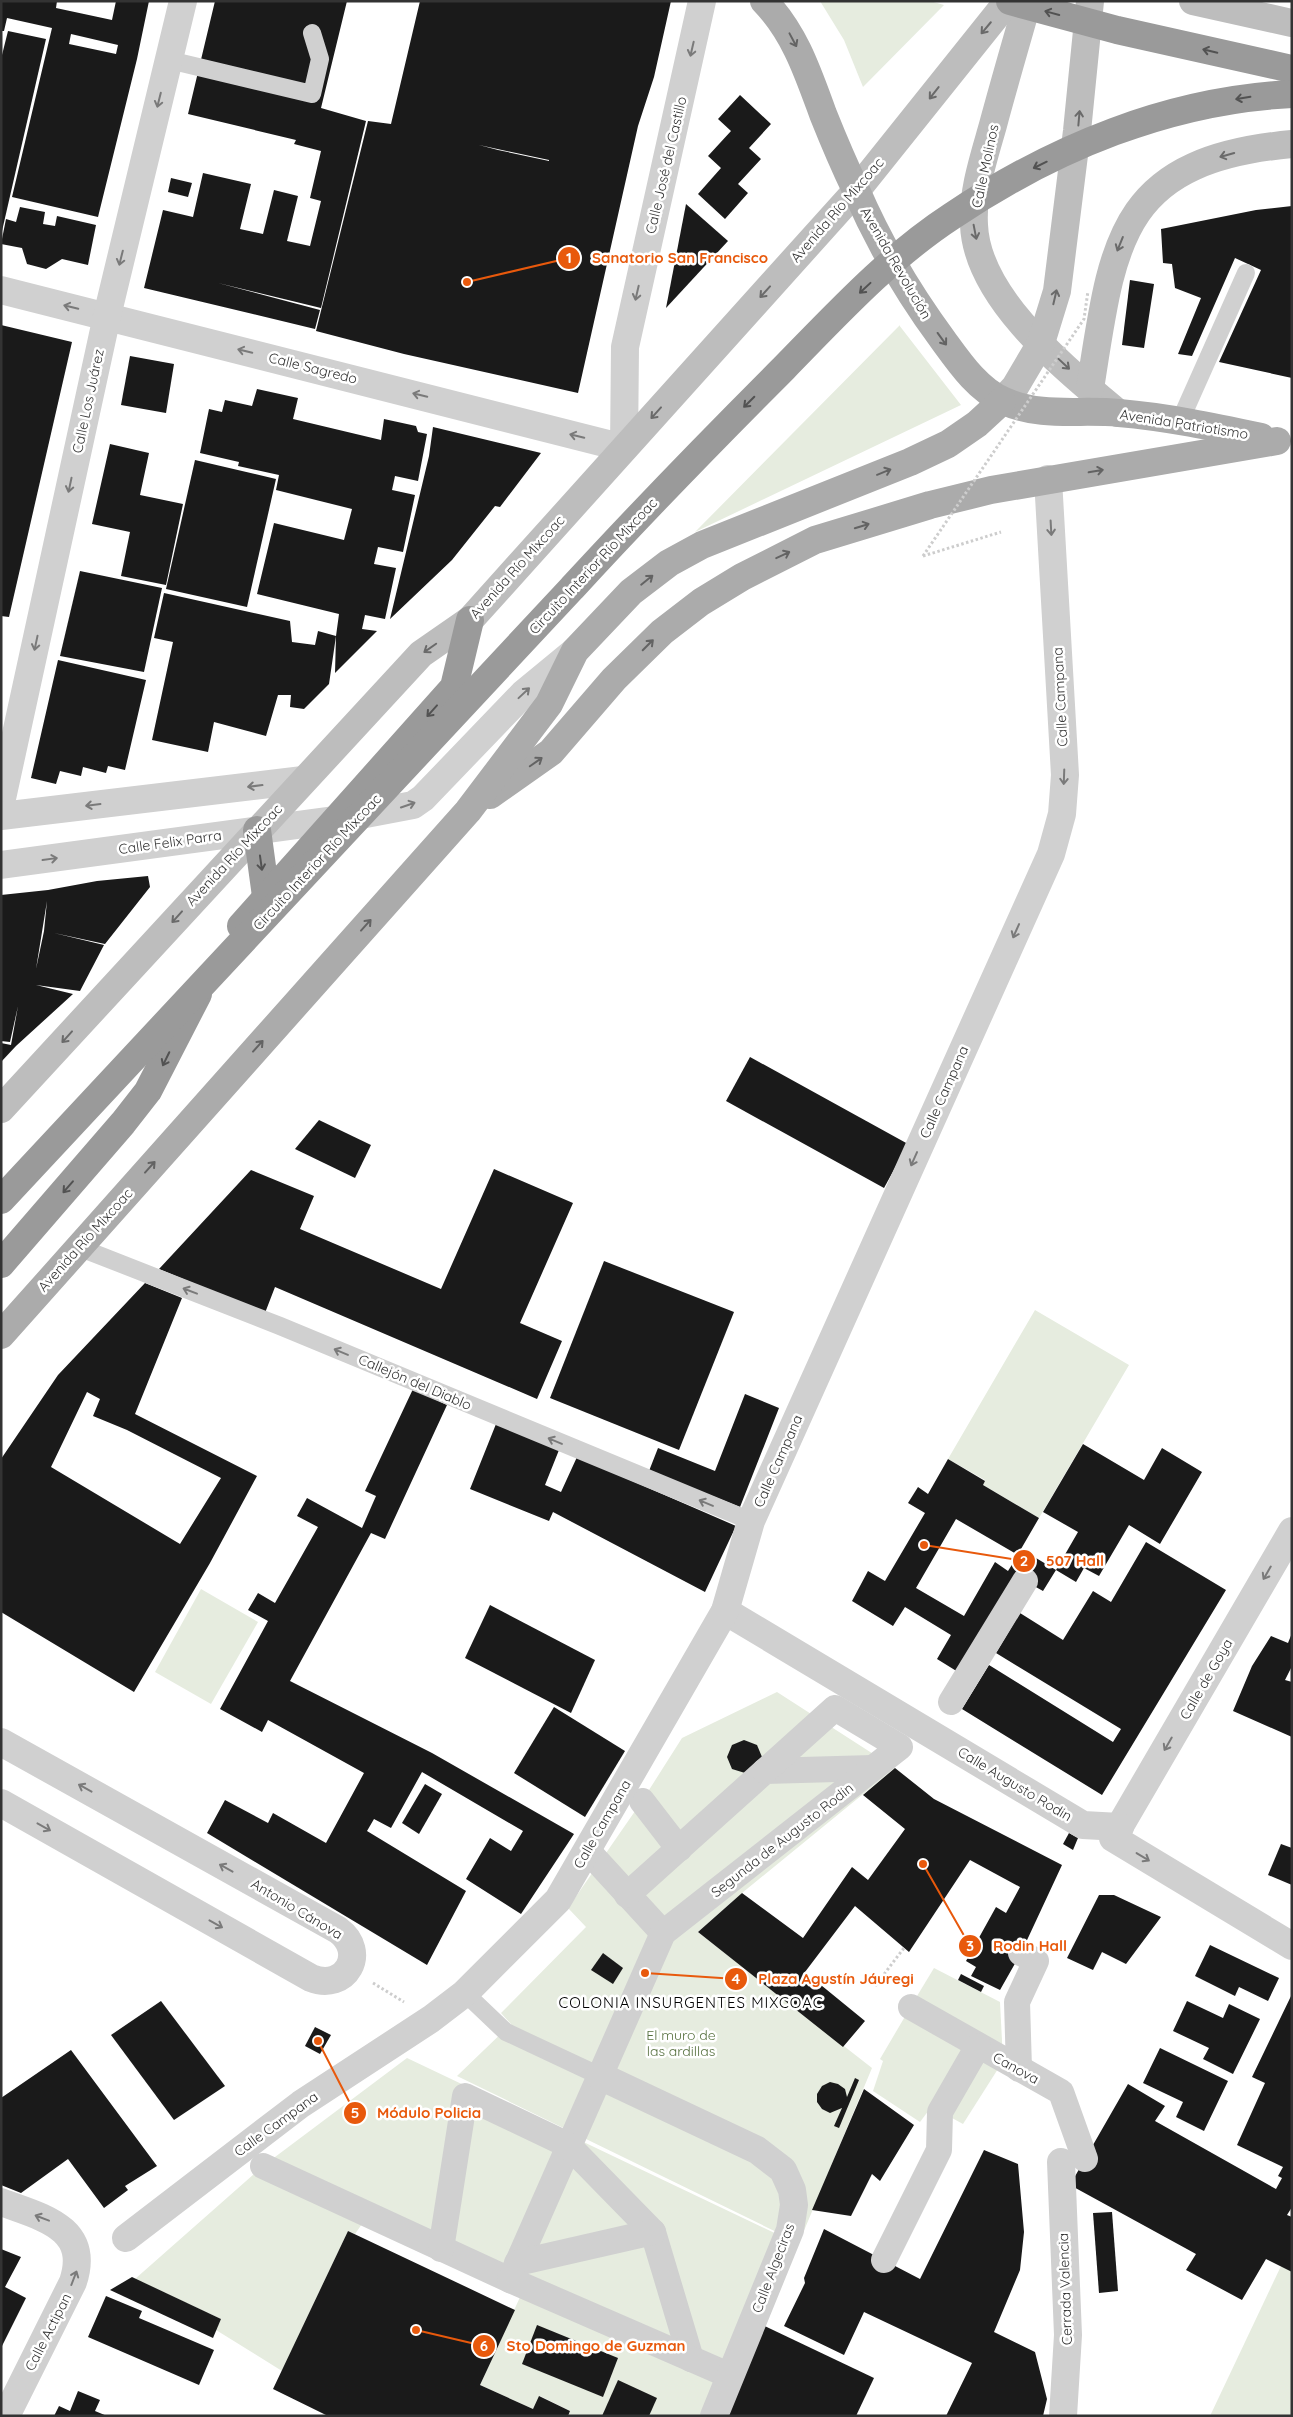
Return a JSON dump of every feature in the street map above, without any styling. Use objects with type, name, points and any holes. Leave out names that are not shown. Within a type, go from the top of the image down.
[{"type":"highway","points":[[1009,1],[1117,30],[1292,69]]},
{"type":"highway","name":"Circuito Interior Río Mixcoac","points":[[1,1200],[632,523],[812,339],[904,253],[950,217],[1017,177],[1090,141],[1147,119],[1212,103],[1261,95],[1292,94]]},
{"type":"highway","points":[[1,1264],[123,1123],[148,1090],[162,1068],[211,968],[228,942],[266,896],[454,687],[470,620]]},
{"type":"highway","points":[[257,830],[266,896]]},
{"type":"main road","name":"Avenida Revolución","points":[[764,1],[779,16],[801,56],[856,191],[882,241],[926,317],[966,370],[983,387],[1002,401]]},
{"type":"main road","name":"Avenida Río Mixcoac","points":[[1,1109],[421,654],[470,620],[856,191],[1009,1]]},
{"type":"main road","name":"Calle Molinos","points":[[1028,1],[988,142],[975,196],[974,226],[980,252],[996,290],[1021,323],[1118,413]]},
{"type":"main road","points":[[1002,401],[1015,387],[1042,343],[1057,291],[1064,244],[1090,1]]},
{"type":"main road","points":[[1193,1],[1292,23]]},
{"type":"main road","points":[[1090,389],[1106,292],[1112,269],[1124,234],[1145,202],[1169,180],[1206,161],[1246,150],[1292,144]]},
{"type":"main road","name":"Avenida Río Mixcoac","points":[[1,1334],[468,811],[549,704],[575,651],[631,592],[678,558],[702,545],[910,462],[948,444],[977,424],[1002,401]]},
{"type":"main road","name":"Avenida Patriotismo","points":[[1002,401],[1033,411],[1118,413],[1180,421],[1284,442]]},
{"type":"main road","name":"Avenida Patriotismo","points":[[1048,479],[1284,442]]},
{"type":"main road","name":"Avenida Río Mixcoac","points":[[468,811],[551,752],[614,679],[662,632],[701,602],[742,577],[779,557],[824,538],[930,505],[1048,479]]},
{"type":"street","name":"Calle Los Juárez","points":[[1,803],[107,316],[183,1]]},
{"type":"street","name":"Calle José del Castillo","points":[[624,448],[625,347],[702,1]]},
{"type":"street","name":"Calle Sagredo","points":[[1,290],[624,448]]},
{"type":"street","name":"Calle Campana","points":[[126,2238],[301,2104],[430,2019],[465,1993],[558,1900],[725,1611],[751,1521],[1051,854],[1062,814],[1065,775],[1048,479]]},
{"type":"street","name":"Calle Felix Parra","points":[[1,865],[334,820],[413,805],[423,798],[524,693],[575,651]]},
{"type":"street","points":[[1,816],[303,780]]},
{"type":"street","name":"Calle de Goya","points":[[1120,1827],[1292,1531]]},
{"type":"street","points":[[951,1702],[1025,1581]]},
{"type":"street","name":"Calle Augusto Rodin","points":[[725,1611],[1083,1825],[1120,1827]]},
{"type":"street","name":"Segunda de Augusto Rodin","points":[[663,1934],[900,1747],[834,1708],[765,1771]]},
{"type":"street","name":"Antonio Cánova","points":[[1,1742],[338,1930],[350,1943],[352,1960],[349,1968]]},
{"type":"street","points":[[627,1896],[765,1771],[874,1768]]},
{"type":"street","points":[[642,1801],[679,1848]]},
{"type":"street","points":[[1,1803],[311,1978],[328,1982],[336,1980],[349,1968]]},
{"type":"street","points":[[1120,1827],[1113,1838],[1292,1946]]},
{"type":"street","points":[[514,2271],[568,2145],[663,1934],[587,1850]]},
{"type":"street","points":[[1019,2069],[1016,2002],[1036,1961],[1021,1953]]},
{"type":"street","name":"Canova","points":[[910,2007],[1061,2092],[1073,2160]]},
{"type":"street","points":[[884,2260],[939,2150],[940,2112],[978,2046]]},
{"type":"street","name":"Calle Algeciras","points":[[600,2076],[757,2150],[783,2170],[790,2185],[794,2205],[790,2230],[714,2416]]},
{"type":"street","points":[[441,2249],[465,2096],[568,2145],[652,2232],[691,2359]]},
{"type":"street","name":"Cerrada Valencia","points":[[1064,2416],[1073,2160]]},
{"type":"street","points":[[263,2166],[441,2249],[514,2271],[691,2359],[726,2374]]},
{"type":"street","name":"Calle Actipan","points":[[1,2202],[50,2221],[60,2227],[74,2244],[78,2257],[77,2270],[73,2282],[6,2416]]},
{"type":"street","points":[[514,2271],[652,2232]]},
{"type":"lane","points":[[169,60],[312,94],[320,59],[312,33]]},
{"type":"lane","points":[[1180,421],[1246,273]]},
{"type":"lane","name":"Callejón del Diablo","points":[[78,1247],[280,1326],[751,1521]]},
{"type":"lane","points":[[465,1993],[506,2032],[600,2076]]},
{"type":"path","points":[[1000,532],[923,556],[1084,319],[1088,291]]},
{"type":"path","points":[[875,1986],[904,1948]]},
{"type":"path","points":[[349,1968],[430,2019]]},
{"type":"green space","points":[[820,1],[930,1],[944,5],[863,87],[844,40]]},
{"type":"green space","points":[[899,326],[961,405],[695,532]]},
{"type":"green space","points":[[1035,1310],[1129,1365],[1039,1518],[983,1485],[985,1480],[948,1459]]},
{"type":"green space","points":[[201,1589],[258,1622],[211,1704],[155,1672]]},
{"type":"green space","name":"El muro de las ardillas","points":[[777,1692],[895,1768],[742,1893],[698,1932],[872,2068],[798,2245],[795,2241],[457,2076],[511,2024],[501,2013],[586,1927],[568,1908],[642,1801],[682,1738]]},
{"type":"green space","points":[[934,1968],[1000,2002],[1003,2060],[911,2006]]},
{"type":"green space","points":[[910,2008],[977,2046],[920,2122],[873,2091],[883,2061],[880,2059]]},
{"type":"green space","points":[[978,2047],[1003,2061],[963,2124],[941,2112]]},
{"type":"green space","points":[[407,2058],[783,2237],[709,2416],[568,2416],[570,2411],[540,2396],[533,2409],[480,2385],[526,2284],[371,2211],[355,2234],[348,2231],[282,2371],[216,2330],[221,2319],[135,2279],[263,2166]]},
{"type":"green space","points":[[1281,2266],[1292,2271],[1292,2416],[1210,2416]]},
{"type":"building","points":[[1,1],[57,1],[56,8],[112,20],[116,1],[149,1],[137,59],[98,217],[12,197],[52,28],[7,18],[4,31],[1,31]],"holes":[[[71,34],[118,45],[116,54],[69,44]]]},
{"type":"building","points":[[215,1],[347,1],[321,108],[366,121],[321,308],[218,283],[320,310],[315,329],[144,288],[163,210],[193,217],[203,173],[251,184],[240,229],[263,234],[274,190],[298,196],[287,241],[310,246],[321,201],[310,198],[321,151],[294,144],[296,140],[188,114]]},
{"type":"building","points":[[420,1],[671,1],[654,77],[638,126],[578,393],[404,354],[316,331],[368,121],[391,124]],"holes":[[[479,145],[549,160],[549,161]]]},
{"type":"building","points":[[8,31],[46,39],[2,231],[1,59]]},
{"type":"building","points":[[740,95],[771,124],[749,148],[761,159],[738,184],[748,193],[725,219],[698,194],[721,168],[708,156],[731,131],[718,119]]},
{"type":"building","points":[[171,178],[192,183],[188,197],[168,192]]},
{"type":"building","points":[[686,204],[728,241],[666,308]]},
{"type":"building","points":[[1292,206],[1292,378],[1219,362],[1261,270],[1235,258],[1192,356],[1178,354],[1201,298],[1175,288],[1172,264],[1163,263],[1161,229],[1256,210]]},
{"type":"building","points":[[20,207],[45,212],[43,224],[55,226],[57,216],[96,225],[88,265],[62,259],[46,269],[27,264],[22,248],[1,244],[6,219],[16,222]]},
{"type":"building","points":[[1130,280],[1154,284],[1144,348],[1122,345]]},
{"type":"building","points":[[1,325],[72,342],[9,617],[1,616]]},
{"type":"building","points":[[130,356],[174,364],[166,413],[121,405]]},
{"type":"building","points":[[257,389],[298,398],[293,419],[381,440],[384,419],[416,426],[418,432],[427,434],[418,481],[395,476],[392,490],[415,495],[403,552],[378,547],[374,564],[396,568],[385,619],[365,615],[362,629],[377,631],[335,673],[336,636],[339,614],[257,594],[274,523],[344,540],[352,509],[276,490],[279,475],[238,466],[239,462],[200,453],[209,409],[222,412],[225,400],[252,406]]},
{"type":"building","points":[[433,427],[541,453],[500,507],[495,506],[452,560],[390,619],[429,456]]},
{"type":"building","points":[[110,444],[149,453],[140,495],[183,504],[166,585],[121,576],[130,532],[92,524]]},
{"type":"building","points":[[195,460],[276,479],[247,607],[166,589]]},
{"type":"building","points":[[80,571],[162,588],[144,672],[60,656]]},
{"type":"building","points":[[164,593],[290,621],[292,642],[315,645],[318,631],[336,636],[329,684],[304,709],[290,707],[291,695],[278,695],[266,736],[214,722],[208,752],[152,740],[173,642],[154,638]]},
{"type":"building","points":[[58,660],[146,680],[125,770],[108,766],[106,773],[83,767],[81,776],[60,771],[56,784],[31,778]]},
{"type":"building","points":[[148,876],[150,887],[105,944],[54,933],[104,945],[80,991],[36,985],[73,994],[1,1062],[1,1043],[11,1045],[18,1006],[10,1042],[1,1041],[1,895],[48,890],[97,881]],"holes":[[[47,901],[44,931],[36,969]]]},
{"type":"building","points":[[750,1057],[908,1144],[884,1188],[726,1101]]},
{"type":"building","points":[[319,1120],[371,1145],[355,1178],[295,1149]]},
{"type":"building","points":[[494,1169],[573,1203],[520,1323],[562,1341],[537,1399],[275,1287],[265,1313],[159,1269],[251,1170],[314,1196],[300,1229],[441,1289]]},
{"type":"building","points":[[604,1261],[734,1312],[679,1450],[550,1398]]},
{"type":"building","points":[[145,1283],[182,1298],[135,1414],[257,1476],[210,1563],[134,1692],[1,1612],[1,1459],[58,1375]],"holes":[[[87,1392],[100,1399],[93,1416],[127,1430],[221,1478],[180,1544],[51,1467]]]},
{"type":"building","points":[[413,1389],[447,1405],[385,1539],[371,1533],[290,1681],[432,1753],[574,1834],[521,1914],[466,1879],[490,1838],[511,1851],[523,1831],[422,1772],[391,1828],[374,1819],[367,1831],[466,1891],[427,1965],[207,1833],[225,1800],[268,1823],[273,1813],[326,1843],[364,1773],[268,1720],[262,1732],[220,1709],[268,1621],[248,1610],[258,1593],[275,1603],[318,1527],[297,1516],[307,1498],[362,1528],[376,1496],[365,1491]]},
{"type":"building","points":[[745,1394],[779,1408],[740,1507],[649,1471],[658,1448],[715,1471]]},
{"type":"building","points":[[496,1424],[559,1450],[545,1485],[561,1492],[577,1457],[736,1526],[705,1592],[553,1512],[549,1521],[470,1489]]},
{"type":"building","points":[[1083,1444],[1144,1480],[1162,1448],[1202,1472],[1160,1544],[1129,1525],[1099,1576],[1084,1568],[1076,1582],[1056,1570],[1078,1532],[1043,1512]]},
{"type":"building","points":[[948,1459],[985,1481],[983,1485],[1039,1518],[1021,1549],[1056,1570],[1043,1591],[1025,1581],[958,1672],[937,1659],[951,1635],[905,1607],[893,1626],[852,1601],[868,1571],[885,1581],[925,1513],[908,1503],[918,1487],[928,1494]],"holes":[[[956,1519],[1018,1555],[1008,1571],[995,1562],[964,1616],[916,1588]]]},
{"type":"building","points":[[1146,1542],[1226,1590],[1102,1795],[962,1709],[989,1665],[1113,1742],[1121,1729],[996,1653],[1020,1613],[1063,1640],[1093,1591],[1111,1602]]},
{"type":"building","points":[[490,1605],[595,1660],[571,1713],[465,1658]]},
{"type":"building","points":[[1292,1633],[1292,1666],[1285,1680],[1292,1682],[1292,1737],[1233,1711],[1252,1666],[1271,1636],[1288,1643]]},
{"type":"building","points":[[554,1707],[625,1751],[585,1817],[514,1773]]},
{"type":"building","points":[[744,1740],[757,1745],[762,1757],[745,1773],[732,1769],[727,1757],[732,1745]]},
{"type":"building","points":[[895,1768],[934,1799],[1062,1865],[1021,1953],[1000,1990],[971,1976],[976,1967],[966,1961],[996,1907],[1006,1913],[1020,1887],[970,1860],[909,1952],[855,1906],[805,1972],[865,2021],[843,2047],[698,1932],[742,1893],[803,1938],[852,1867],[868,1880],[905,1829],[863,1795]]},
{"type":"building","points":[[425,1784],[442,1794],[419,1834],[402,1823]]},
{"type":"building","points":[[1069,1833],[1078,1838],[1073,1850],[1063,1844]]},
{"type":"building","points":[[1281,1844],[1292,1848],[1292,1885],[1268,1875]]},
{"type":"building","points":[[1099,1895],[1114,1895],[1161,1917],[1126,1964],[1102,1952],[1093,1970],[1067,1958]]},
{"type":"building","points":[[1210,1945],[1279,1978],[1268,2001],[1239,1987],[1235,1996],[1195,1976]]},
{"type":"building","points":[[603,1953],[623,1968],[613,1984],[591,1970]]},
{"type":"building","points":[[961,1974],[984,1986],[981,1992],[958,1980]]},
{"type":"building","points":[[1292,1994],[1292,2207],[1287,2215],[1292,2217],[1292,2272],[1266,2259],[1242,2300],[1186,2270],[1196,2254],[1070,2185],[1128,2084],[1165,2106],[1155,2121],[1276,2189],[1282,2178],[1278,2176],[1283,2167],[1237,2145],[1265,2083],[1252,2077]]},
{"type":"building","points":[[161,2001],[225,2086],[174,2120],[111,2035]]},
{"type":"building","points":[[1187,2001],[1223,2018],[1229,2004],[1260,2019],[1233,2074],[1203,2059],[1209,2048],[1173,2031]]},
{"type":"building","points":[[315,2027],[331,2035],[320,2054],[305,2046]]},
{"type":"building","points":[[1160,2048],[1228,2081],[1204,2131],[1176,2117],[1183,2102],[1143,2083]]},
{"type":"building","points":[[71,2050],[157,2166],[125,2186],[128,2190],[104,2208],[68,2159],[21,2193],[1,2185],[1,2098]]},
{"type":"building","points":[[855,2078],[859,2080],[839,2128],[834,2126],[842,2108],[830,2113],[822,2109],[817,2102],[817,2094],[822,2086],[830,2082],[838,2084],[845,2089],[847,2097]]},
{"type":"building","points":[[864,2089],[914,2125],[880,2181],[872,2174],[851,2216],[812,2210]]},
{"type":"building","points":[[984,2150],[1018,2164],[1024,2232],[1020,2270],[994,2332],[1035,2352],[1047,2399],[1043,2416],[946,2416],[972,2363],[864,2312],[844,2355],[784,2326],[805,2283],[804,2278],[824,2229],[920,2279]]},
{"type":"building","points":[[1112,2212],[1118,2291],[1099,2293],[1093,2213]]},
{"type":"building","points":[[348,2231],[515,2310],[480,2385],[533,2409],[539,2396],[570,2411],[568,2416],[328,2416],[273,2389]]},
{"type":"building","points":[[1,2249],[21,2257],[5,2287],[26,2298],[1,2348]]},
{"type":"building","points":[[132,2277],[221,2319],[213,2338],[110,2290]]},
{"type":"building","points":[[106,2296],[142,2311],[139,2318],[214,2350],[199,2385],[88,2337]]},
{"type":"building","points":[[754,2321],[874,2378],[856,2416],[715,2416]]},
{"type":"building","points":[[537,2325],[618,2358],[603,2397],[522,2364]]},
{"type":"building","points":[[618,2380],[657,2398],[649,2416],[602,2416]]},
{"type":"building","points":[[78,2391],[100,2400],[95,2411],[107,2416],[54,2416],[59,2406],[70,2411]]},
{"type":"place","name":"Sanatorio San Francisco","points":[[467,282]]},
{"type":"place","name":"507 Hall","points":[[924,1545]]},
{"type":"place","name":"Rodin Hall","points":[[923,1864]]},
{"type":"place","name":"Plaza Agustín Jáuregi","points":[[645,1973]]},
{"type":"place","name":"Módulo Policia","points":[[318,2041]]},
{"type":"place","name":"Sto Domingo de Guzman","points":[[416,2330]]},
{"type":"district","name":"COLONIA INSURGENTES MIXCOAC","points":[[691,2003]]}]
